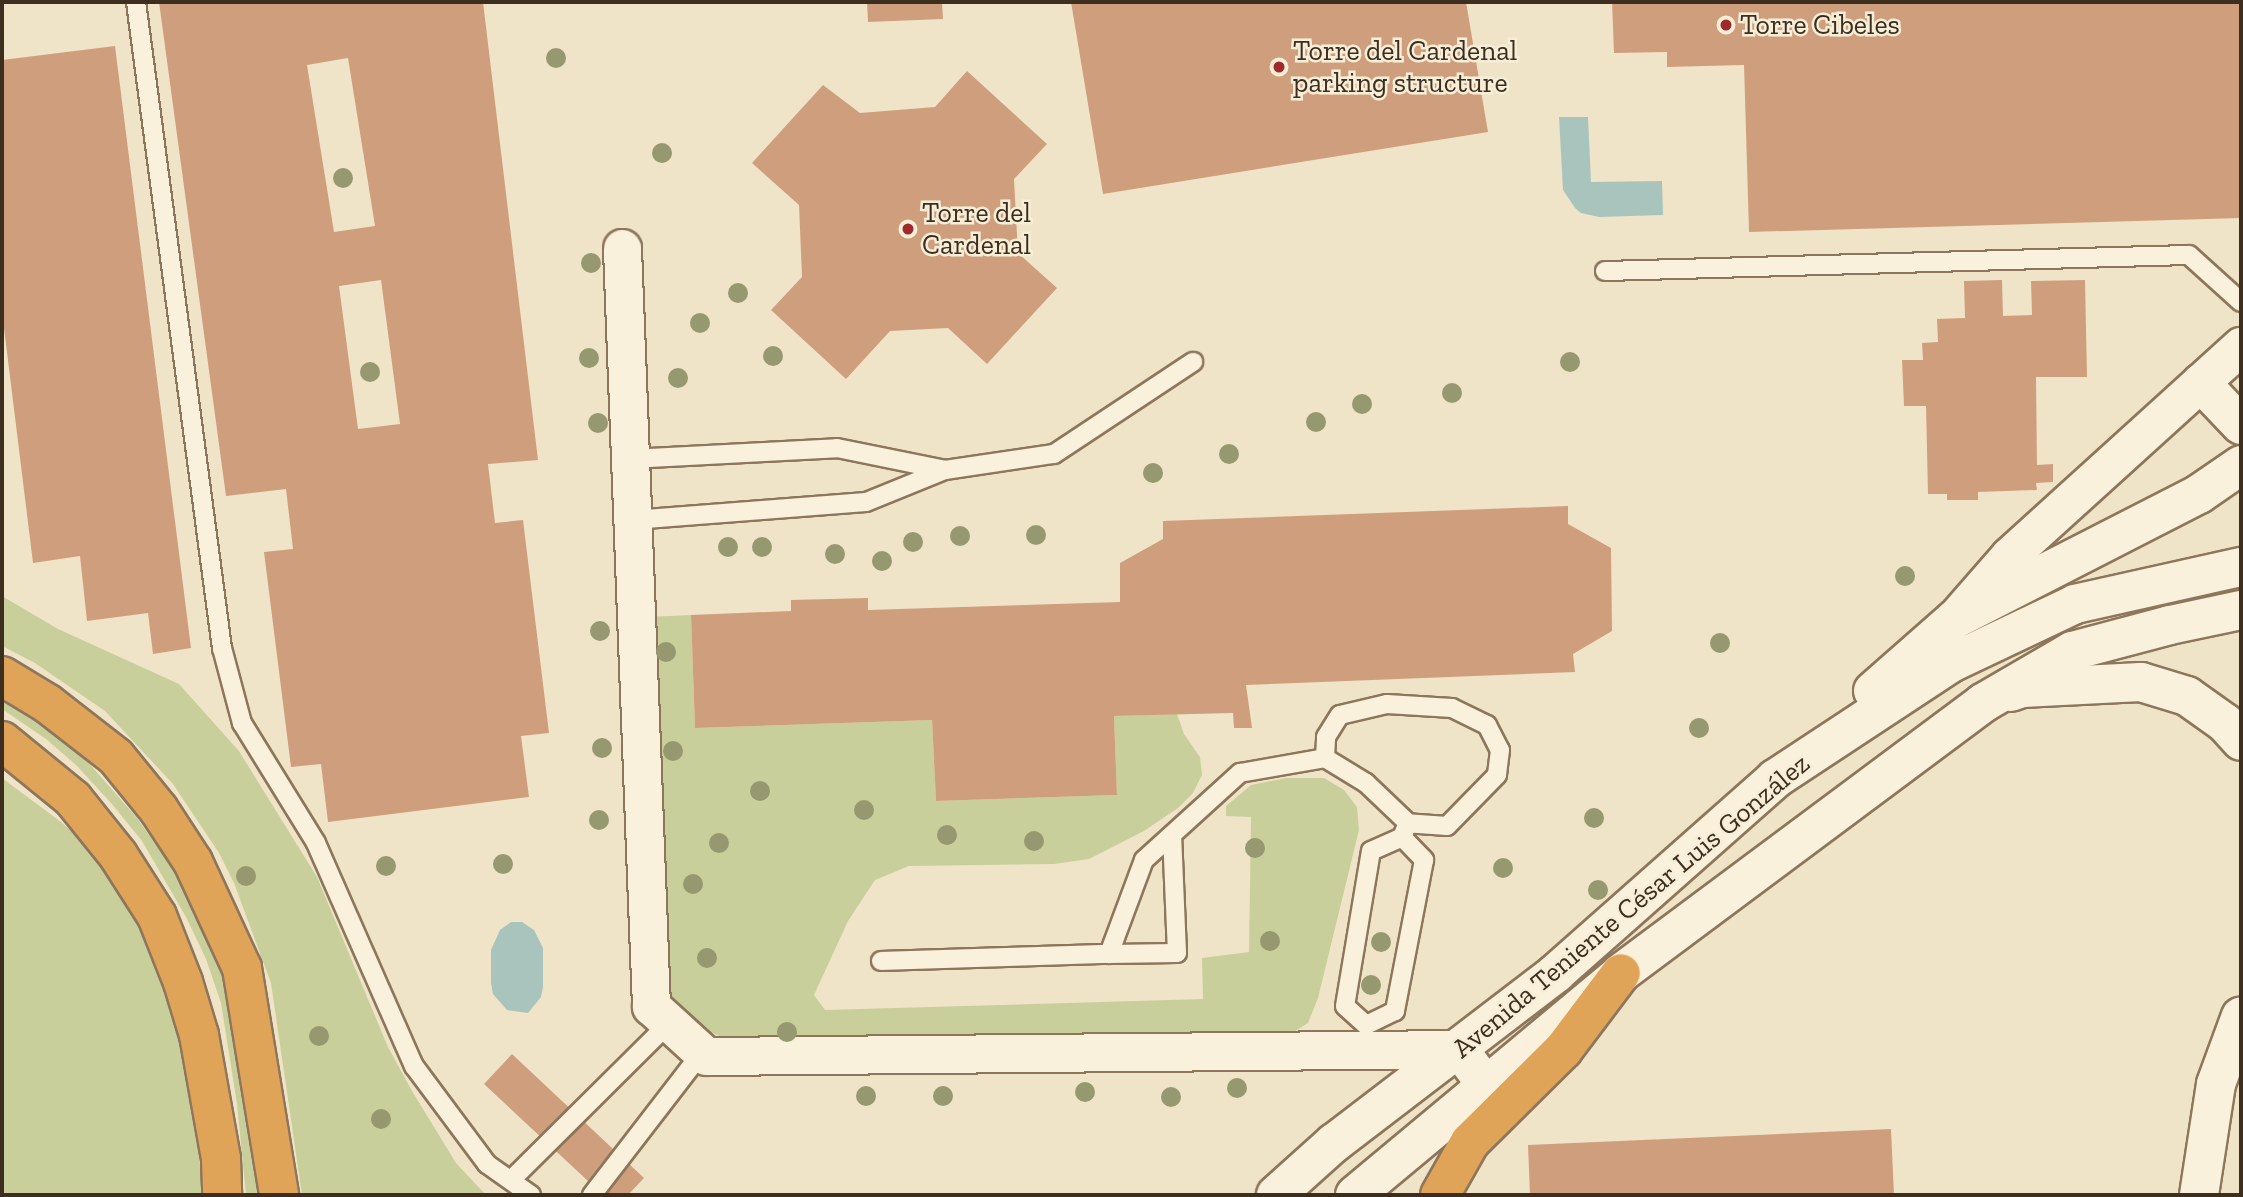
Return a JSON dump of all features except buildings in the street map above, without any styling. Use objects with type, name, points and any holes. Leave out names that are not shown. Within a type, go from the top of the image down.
[{"type":"highway","points":[[2,676],[48,704],[116,757],[159,810],[193,862],[242,968],[279,1195]]},
{"type":"highway","points":[[2,741],[73,799],[118,855],[157,916],[183,982],[199,1035],[220,1159],[222,1195]]},
{"type":"highway","points":[[1440,1195],[1470,1142],[1563,1050],[1621,973]]},
{"type":"street","points":[[622,248],[651,1006],[706,1056],[1364,1037],[1459,1049],[1485,1084]]},
{"type":"street","points":[[1775,779],[1955,619],[2009,556],[2241,346]]},
{"type":"street","points":[[2202,383],[2241,425]]},
{"type":"street","points":[[1955,619],[2199,494],[2241,465]]},
{"type":"street","name":"Avenida Teniente César Luis González","points":[[1276,1195],[1334,1143],[1556,973],[1775,779],[1951,663],[2076,604],[2241,567]]},
{"type":"street","name":"Avenida Teniente César Luis González","points":[[1355,1195],[1621,973],[1983,703],[2072,651],[2170,625],[2241,610]]},
{"type":"street","points":[[1983,703],[2022,688],[2141,682],[2187,696],[2225,723],[2241,741]]},
{"type":"street","points":[[2199,1195],[2216,1084],[2241,1016]]},
{"type":"lane","points":[[136,2],[222,649],[242,723],[316,843],[414,1066],[487,1164],[531,1195]]},
{"type":"lane","points":[[1605,271],[2189,255],[2241,302]]},
{"type":"lane","points":[[633,520],[866,502],[945,470],[1054,454],[1193,362]]},
{"type":"lane","points":[[630,459],[837,447],[945,470]]},
{"type":"lane","points":[[1109,954],[1144,860],[1240,773],[1325,758],[1366,783],[1405,830],[1424,860],[1395,1011],[1364,1037],[1345,1006],[1371,851],[1405,830],[1447,827],[1497,775],[1500,750],[1487,725],[1452,708],[1387,704],[1340,715],[1326,737],[1325,758]]},
{"type":"lane","points":[[881,961],[1177,953],[1172,835]]},
{"type":"lane","points":[[510,1180],[669,1023]]},
{"type":"lane","points":[[592,1195],[702,1052]]},
{"type":"green space","points":[[2,596],[58,629],[179,684],[239,751],[317,877],[388,1047],[412,1091],[456,1163],[486,1195],[302,1195],[271,983],[234,883],[219,853],[173,784],[105,711],[35,663],[2,646]]},
{"type":"green space","points":[[691,615],[695,728],[932,720],[936,801],[1117,795],[1114,716],[1177,714],[1184,734],[1200,757],[1202,775],[1193,793],[1178,808],[1144,831],[1089,859],[1054,864],[909,866],[875,880],[848,921],[814,995],[825,1010],[1203,999],[1202,958],[1249,952],[1251,817],[1226,816],[1226,806],[1251,785],[1286,778],[1324,778],[1344,790],[1357,807],[1359,830],[1318,998],[1308,1023],[1289,1035],[728,1040],[702,1028],[664,995],[646,617]]},
{"type":"green space","points":[[2,697],[29,712],[80,753],[137,818],[181,881],[212,943],[235,1014],[252,1127],[258,1195],[246,1195],[237,1104],[221,1003],[206,959],[186,917],[142,841],[111,803],[76,765],[46,739],[2,709]]},
{"type":"green space","points":[[2,778],[61,822],[108,864],[164,972],[189,1057],[203,1195],[2,1195]]},
{"type":"water","points":[[1559,117],[1588,117],[1591,182],[1662,181],[1663,215],[1599,217],[1581,213],[1575,208],[1563,190]]},
{"type":"water","points":[[511,922],[522,922],[534,930],[543,948],[541,997],[528,1013],[507,1010],[493,994],[491,950],[500,930]]},
{"type":"place","name":"Torre Cibeles","points":[[1726,25]]},
{"type":"place","name":"Torre del Cardenal parking structure","points":[[1279,67]]},
{"type":"place","name":"Torre del Cardenal","points":[[908,229]]}]
